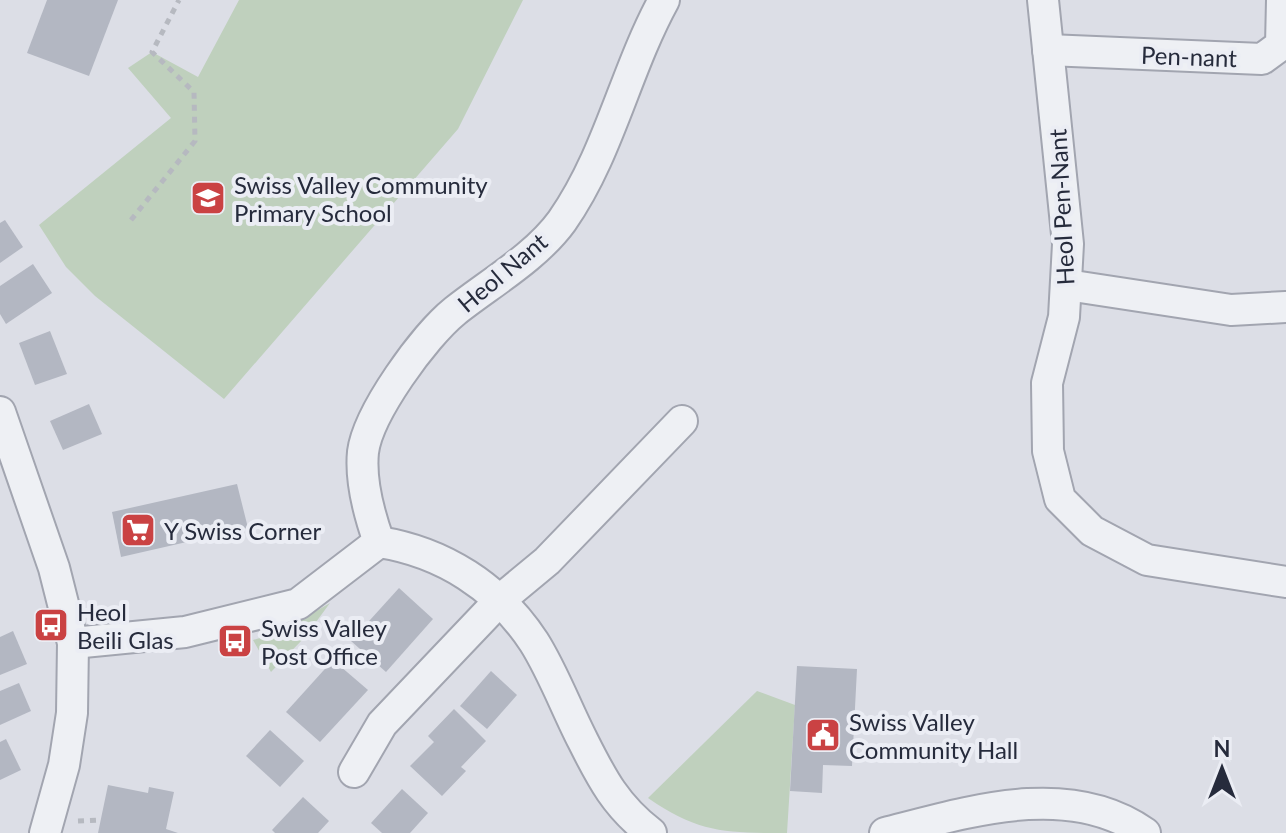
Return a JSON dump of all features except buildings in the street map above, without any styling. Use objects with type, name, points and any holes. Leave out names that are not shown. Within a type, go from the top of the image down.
[{"type":"street","name":"Heol Nant","points":[[379,542],[367,510],[363,452],[378,411],[418,354],[453,313],[492,286],[561,222],[599,152],[647,31],[664,0]]},
{"type":"street","name":"Heol Pen-Nant","points":[[1043,0],[1068,244],[1064,317],[1047,383],[1048,451],[1060,499],[1092,531],[1147,560],[1286,582]]},
{"type":"street","name":"Pen-nant","points":[[1048,50],[1262,59],[1281,45],[1282,0]]},
{"type":"street","points":[[1067,285],[1231,310],[1286,307]]},
{"type":"street","points":[[0,412],[8,457],[54,568],[73,643],[72,713],[64,765],[45,833]]},
{"type":"street","points":[[354,772],[382,724],[500,600],[547,561],[682,421]]},
{"type":"street","points":[[73,643],[185,632],[298,604],[379,542],[407,546],[446,560],[500,600],[534,642],[611,796],[651,833]]},
{"type":"street","points":[[885,833],[999,806],[1037,803],[1103,813],[1145,833]]},
{"type":"path","points":[[131,220],[195,141],[194,92],[152,52],[179,0]]},
{"type":"green space","name":"Swiss Valley Community Primary School","points":[[239,0],[523,0],[458,129],[224,399],[95,296],[66,267],[39,225],[171,118],[128,68],[152,52],[198,77]]},
{"type":"green space","points":[[330,603],[305,637],[271,672],[253,640],[280,632]]},
{"type":"green space","points":[[757,691],[795,705],[787,833],[713,829],[666,810],[648,798]]},
{"type":"place","name":"Swiss Valley Community Primary School","points":[[208,198]]},
{"type":"place","name":"Y Swiss Corner","points":[[138,530]]},
{"type":"place","name":"Heol Beili Glas","points":[[51,625]]},
{"type":"place","name":"Swiss Valley Post Office","points":[[235,641]]},
{"type":"place","name":"Swiss Valley Community Hall","points":[[823,735]]}]
